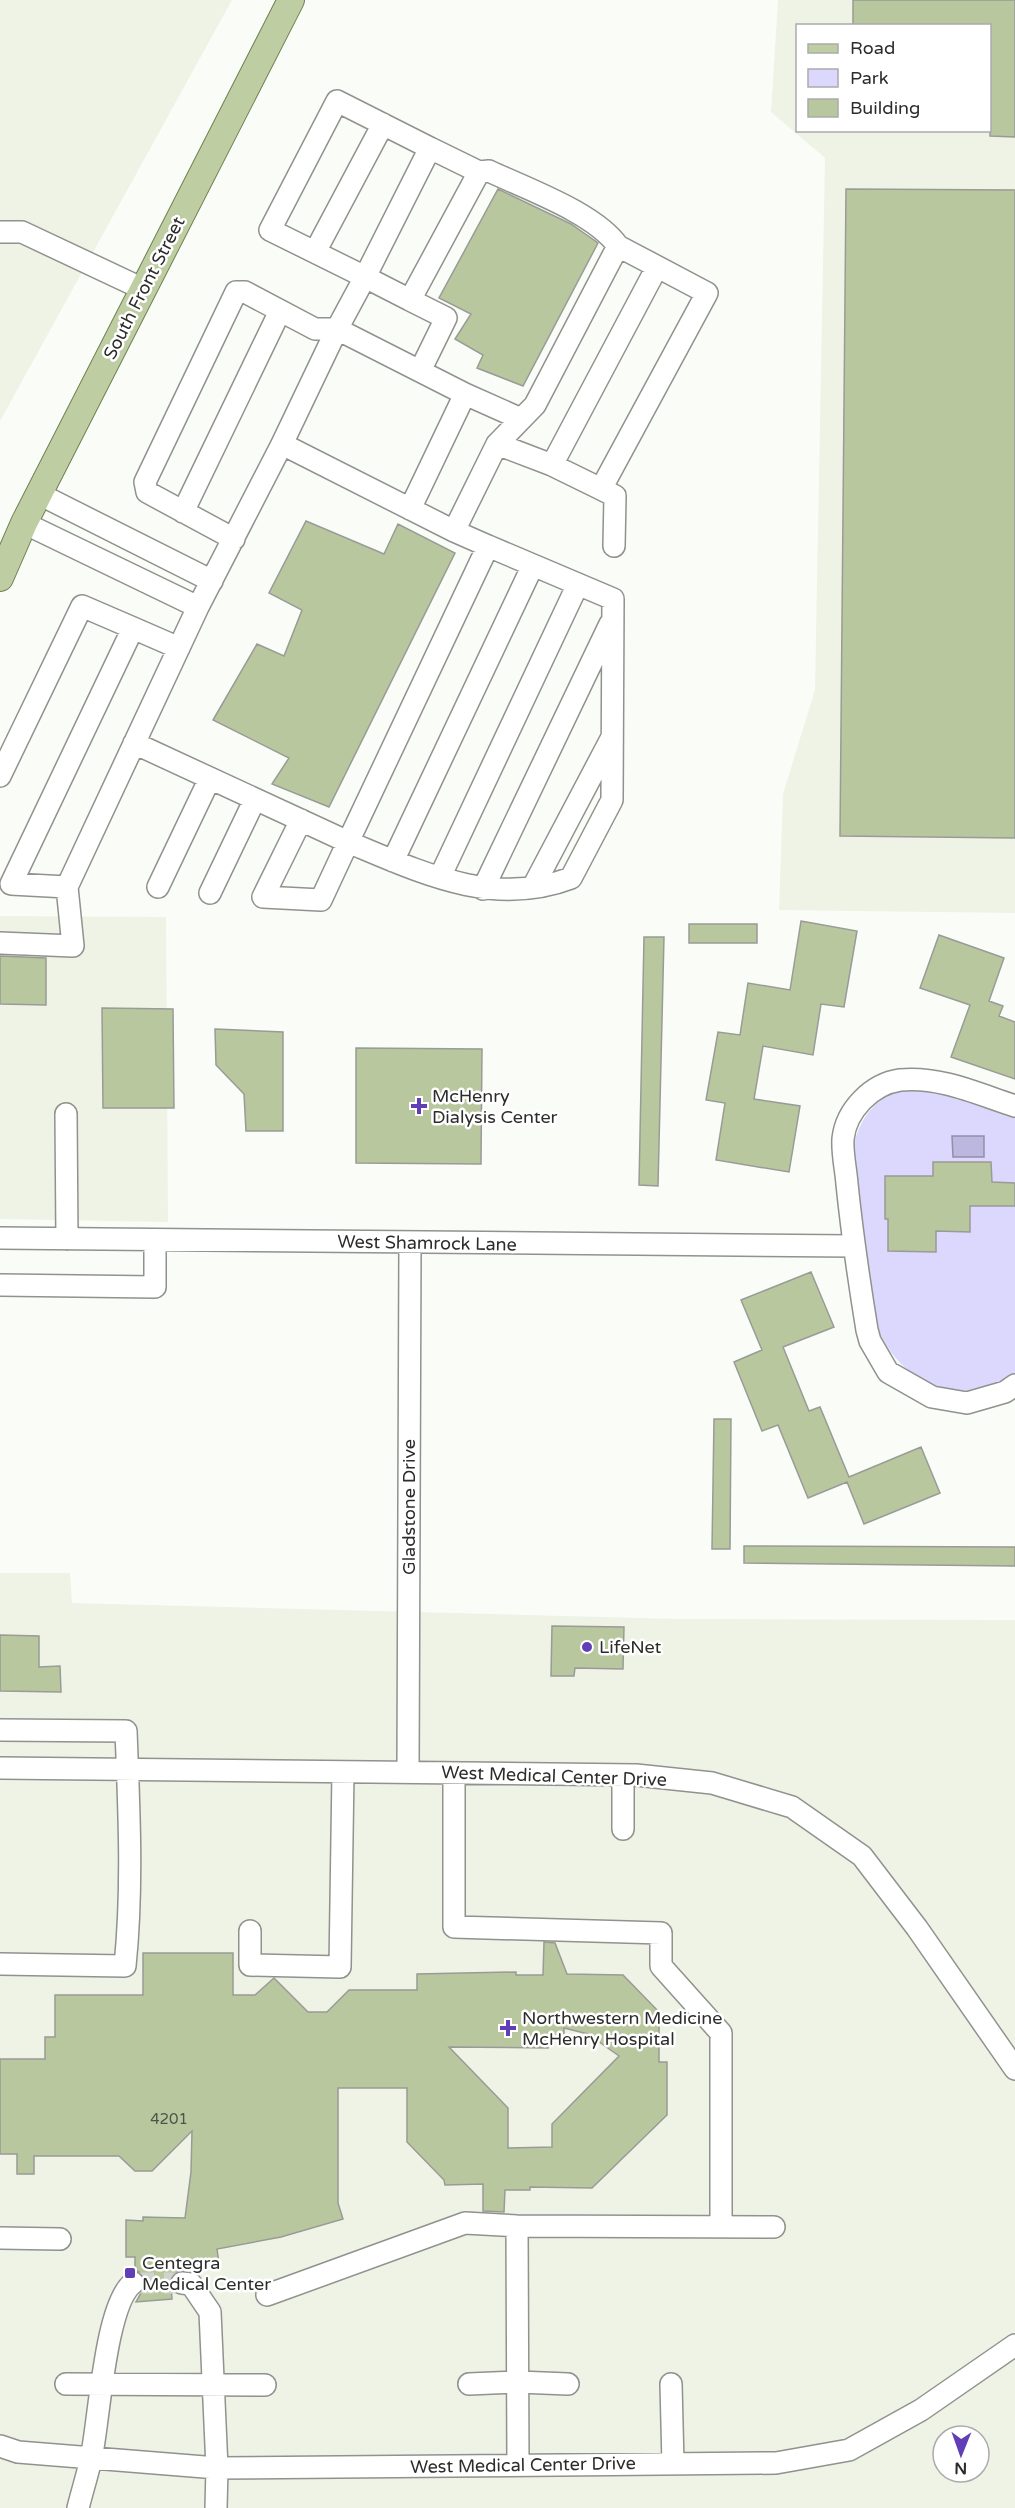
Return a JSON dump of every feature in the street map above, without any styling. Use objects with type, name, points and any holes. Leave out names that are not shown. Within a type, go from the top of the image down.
[{"type":"main road","name":"South Front Street","points":[[0,578],[24,523],[285,2]]},
{"type":"street","points":[[420,371],[446,318],[270,230],[338,101],[479,172],[489,171],[587,218],[609,233],[618,246],[706,292],[601,489]]},
{"type":"street","points":[[315,252],[383,124]]},
{"type":"street","points":[[0,943],[73,946],[67,886],[198,607],[430,148]]},
{"type":"street","points":[[410,300],[479,172]]},
{"type":"street","points":[[0,232],[22,232],[143,289]]},
{"type":"street","points":[[454,531],[497,444],[535,405],[618,246]]},
{"type":"street","points":[[552,465],[657,267]]},
{"type":"street","points":[[234,539],[147,492],[145,482],[237,292],[245,292],[315,329],[337,329],[465,394],[521,419]]},
{"type":"street","points":[[183,512],[280,311]]},
{"type":"street","points":[[411,509],[465,394]]},
{"type":"street","points":[[134,743],[393,861],[441,878],[483,889],[512,890],[558,884],[571,879],[612,800],[613,600],[454,531],[282,444]]},
{"type":"street","points":[[497,444],[552,465],[615,496],[614,546]]},
{"type":"street","points":[[39,494],[212,581]]},
{"type":"street","points":[[24,523],[198,607]]},
{"type":"street","points":[[301,820],[263,897],[321,900],[488,546]]},
{"type":"street","points":[[393,861],[533,565]]},
{"type":"street","points":[[441,878],[578,584]]},
{"type":"street","points":[[0,776],[82,606],[179,648]]},
{"type":"street","points":[[483,889],[613,619]]},
{"type":"street","points":[[67,886],[5,884],[133,628]]},
{"type":"street","points":[[533,887],[613,736]]},
{"type":"street","points":[[159,887],[210,778]]},
{"type":"street","points":[[210,893],[255,799]]},
{"type":"street","points":[[1015,1106],[952,1085],[926,1080],[899,1080],[877,1088],[862,1101],[849,1118],[843,1139],[853,1246],[867,1330],[870,1341],[888,1372],[932,1397],[967,1403],[1005,1392],[1015,1386]]},
{"type":"street","points":[[66,1114],[67,1239]]},
{"type":"street","name":"West Shamrock Lane","points":[[0,1238],[853,1246]]},
{"type":"street","points":[[0,1285],[155,1287],[155,1240]]},
{"type":"street","name":"Gladstone Drive","points":[[408,1773],[410,1242]]},
{"type":"street","points":[[0,1730],[126,1731],[128,1933],[125,1966],[0,1964]]},
{"type":"street","name":"West Medical Center Drive","points":[[0,1768],[623,1775],[712,1783],[792,1807],[862,1857],[917,1928],[1015,2069]]},
{"type":"street","points":[[250,1931],[250,1965],[340,1967],[343,1772]]},
{"type":"street","points":[[454,1773],[454,1927],[661,1933],[661,1966],[721,2033],[721,2227]]},
{"type":"street","points":[[623,1775],[623,1829]]},
{"type":"street","points":[[267,2295],[465,2223],[517,2226],[774,2227]]},
{"type":"street","points":[[517,2226],[518,2465]]},
{"type":"street","points":[[0,2238],[60,2239]]},
{"type":"street","points":[[78,2508],[92,2458],[101,2384],[119,2302],[126,2288],[133,2283]]},
{"type":"street","points":[[182,2283],[191,2284],[210,2312],[217,2468],[216,2508]]},
{"type":"street","name":"West Medical Center Drive","points":[[0,2446],[18,2452],[217,2468],[776,2463],[849,2450],[921,2410],[1015,2345]]},
{"type":"street","points":[[469,2384],[518,2382],[568,2384]]},
{"type":"street","points":[[66,2384],[265,2385]]},
{"type":"street","points":[[671,2384],[673,2464]]},
{"type":"shaded area","points":[[0,0],[232,0],[0,421]]},
{"type":"shaded area","points":[[778,0],[1015,0],[1015,913],[779,910],[783,794],[815,690],[825,158],[771,112]]},
{"type":"shaded area","points":[[0,916],[166,917],[168,1222],[0,1219]]},
{"type":"shaded area","points":[[952,1136],[984,1136],[984,1157],[953,1157]]},
{"type":"shaded area","name":"Northwestern Medicine McHenry Hospital","points":[[0,1573],[70,1573],[72,1603],[678,1619],[1015,1620],[1015,2508],[0,2508]]},
{"type":"green space","points":[[911,1089],[939,1092],[1015,1118],[1015,1376],[989,1387],[969,1391],[950,1390],[915,1375],[889,1349],[879,1332],[873,1313],[853,1151],[859,1128],[871,1109],[888,1096]]},
{"type":"building","points":[[853,0],[1015,0],[1015,137],[990,136],[991,24],[853,24]]},
{"type":"building","points":[[498,189],[571,224],[598,243],[523,386],[477,368],[483,355],[455,339],[471,314],[439,298]]},
{"type":"building","points":[[846,189],[1015,190],[1015,838],[840,836]]},
{"type":"building","points":[[306,521],[384,554],[398,524],[455,553],[329,807],[272,784],[289,758],[213,720],[257,644],[284,656],[302,610],[269,593]]},
{"type":"building","points":[[801,921],[857,931],[844,1007],[821,1004],[813,1055],[763,1046],[754,1099],[800,1106],[789,1172],[716,1160],[725,1103],[706,1100],[718,1032],[740,1035],[748,983],[790,990]]},
{"type":"building","points":[[689,924],[757,924],[757,943],[689,943]]},
{"type":"building","points":[[939,935],[1004,958],[989,1001],[1003,1006],[999,1016],[1015,1022],[1015,1079],[951,1057],[970,1005],[920,988]]},
{"type":"building","points":[[644,937],[664,937],[658,1186],[639,1185]]},
{"type":"building","points":[[0,956],[46,958],[46,1005],[0,1004]]},
{"type":"building","points":[[102,1008],[173,1009],[174,1108],[103,1108]]},
{"type":"building","points":[[215,1029],[283,1032],[283,1131],[246,1131],[244,1094],[216,1065]]},
{"type":"building","name":"McHenry Dialysis Center","points":[[356,1048],[482,1049],[481,1164],[356,1163]]},
{"type":"building","points":[[933,1162],[991,1162],[992,1182],[1015,1183],[1015,1206],[970,1206],[970,1232],[936,1231],[936,1252],[888,1251],[885,1176],[933,1176]]},
{"type":"building","points":[[811,1272],[834,1327],[783,1347],[809,1411],[820,1407],[849,1477],[921,1447],[940,1493],[864,1524],[847,1482],[808,1498],[778,1425],[762,1431],[734,1362],[762,1350],[741,1300]]},
{"type":"building","points":[[714,1419],[731,1419],[730,1549],[712,1549]]},
{"type":"building","points":[[744,1546],[1015,1547],[1015,1566],[744,1563]]},
{"type":"building","name":"LifeNet","points":[[552,1626],[624,1627],[623,1669],[575,1668],[574,1676],[551,1676]]},
{"type":"building","points":[[0,1635],[39,1636],[39,1667],[60,1666],[61,1692],[0,1691]]},
{"type":"building","points":[[544,1942],[555,1943],[567,1974],[623,1975],[659,2012],[659,2062],[667,2062],[667,2115],[592,2188],[530,2187],[530,2190],[505,2190],[504,2212],[483,2211],[483,2184],[445,2185],[444,2180],[407,2142],[407,2088],[338,2088],[338,2203],[343,2219],[281,2237],[217,2249],[219,2263],[170,2274],[172,2299],[136,2302],[146,2284],[141,2273],[135,2270],[135,2257],[126,2257],[126,2220],[143,2221],[143,2217],[185,2218],[191,2172],[192,2131],[152,2171],[135,2171],[119,2156],[34,2156],[34,2174],[17,2174],[17,2154],[0,2154],[0,2059],[45,2059],[45,2037],[55,2037],[55,1995],[143,1995],[143,1953],[233,1953],[233,1995],[255,1995],[274,1978],[308,2012],[327,2012],[349,1990],[417,1990],[417,1974],[516,1972],[516,1975],[543,1975]],"holes":[[[564,2028],[588,2034],[619,2056],[552,2124],[552,2147],[508,2148],[508,2108],[449,2047],[548,2048],[548,2040],[564,2040]]]},
{"type":"tunnel","points":[[133,2283],[182,2283]]},
{"type":"place","name":"McHenry Dialysis Center","points":[[419,1106]]},
{"type":"place","name":"LifeNet","points":[[587,1647]]},
{"type":"place","name":"Northwestern Medicine McHenry Hospital","points":[[508,2028]]},
{"type":"place","name":"Centegra Medical Center","points":[[130,2273]]}]
